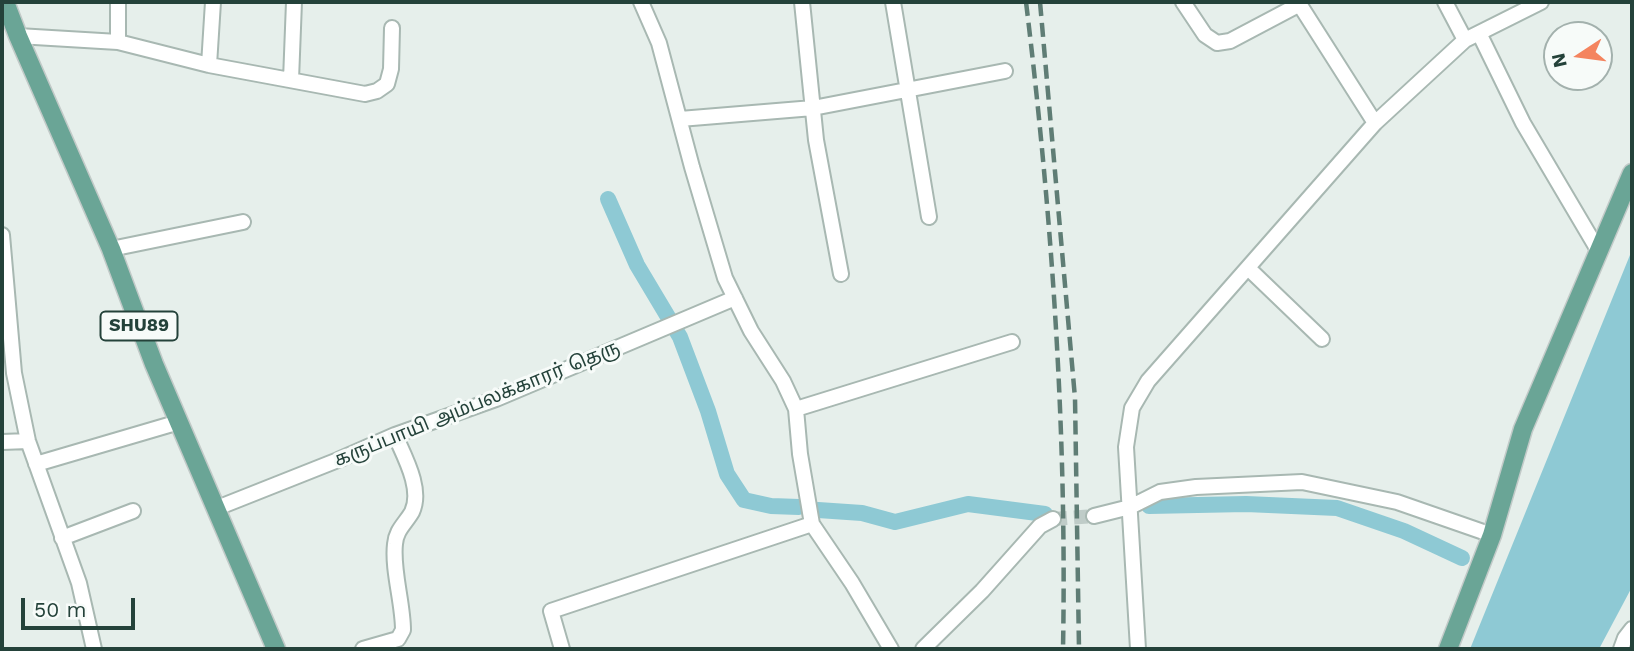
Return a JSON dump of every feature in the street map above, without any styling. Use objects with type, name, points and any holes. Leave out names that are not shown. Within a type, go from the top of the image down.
[{"type":"main road","name":"SHU89","points":[[5,2],[111,249],[154,364],[218,508],[276,649]]},
{"type":"main road","points":[[1448,649],[1492,535],[1523,429],[1632,173]]},
{"type":"street","points":[[118,2],[118,42]]},
{"type":"street","points":[[209,65],[213,2]]},
{"type":"street","points":[[291,80],[294,2]]},
{"type":"street","points":[[641,2],[659,43],[725,278],[751,331],[783,381],[796,409],[800,454],[812,524],[852,583],[891,649]]},
{"type":"street","points":[[802,2],[816,140],[841,274]]},
{"type":"street","points":[[893,2],[929,217]]},
{"type":"street","points":[[1183,2],[1205,35],[1217,43],[1230,41],[1299,3],[1375,122]]},
{"type":"street","points":[[1445,2],[1465,40]]},
{"type":"street","points":[[1138,649],[1126,447],[1132,408],[1148,382],[1375,122],[1465,40],[1541,2]]},
{"type":"street","points":[[18,36],[118,42],[209,65],[365,94],[377,91],[387,84],[391,69],[391,28]]},
{"type":"street","points":[[1479,33],[1523,123],[1598,250]]},
{"type":"street","points":[[680,119],[813,108],[1005,71]]},
{"type":"street","points":[[111,249],[243,222]]},
{"type":"street","points":[[2,234],[15,373],[28,441],[79,583],[94,649]]},
{"type":"street","points":[[1248,268],[1322,339]]},
{"type":"street","name":"கருப்பாயி அம்பலக்காரர் தெரு","points":[[218,508],[395,435],[496,399],[736,298]]},
{"type":"street","points":[[796,409],[1012,342]]},
{"type":"street","points":[[36,464],[179,422]]},
{"type":"street","points":[[363,649],[398,639],[403,630],[394,548],[397,532],[413,510],[415,491],[409,467],[395,435]]},
{"type":"street","points":[[2,442],[28,441]]},
{"type":"street","points":[[1094,516],[1130,508],[1160,492],[1196,487],[1302,482],[1397,502],[1492,535]]},
{"type":"street","points":[[62,538],[133,511]]},
{"type":"street","points":[[923,649],[982,591],[1040,526],[1053,519]]},
{"type":"street","points":[[562,649],[551,611],[812,524]]},
{"type":"street","points":[[1621,649],[1632,629]]},
{"type":"water","points":[[1632,250],[1632,587],[1599,649],[1470,649]]},
{"type":"waterway","points":[[608,199],[637,265],[680,337],[708,411],[727,474],[744,500],[771,506],[799,507]]},
{"type":"waterway","points":[[818,510],[862,513],[895,522],[968,504],[1045,514]]},
{"type":"waterway","points":[[1149,506],[1246,504],[1337,508],[1404,531],[1462,558]]},
{"type":"tunnel","points":[[1053,519],[1094,516]]},
{"type":"railway","points":[[1026,2],[1056,325],[1063,487],[1063,649]]},
{"type":"railway","points":[[1040,2],[1075,398],[1079,649]]}]
